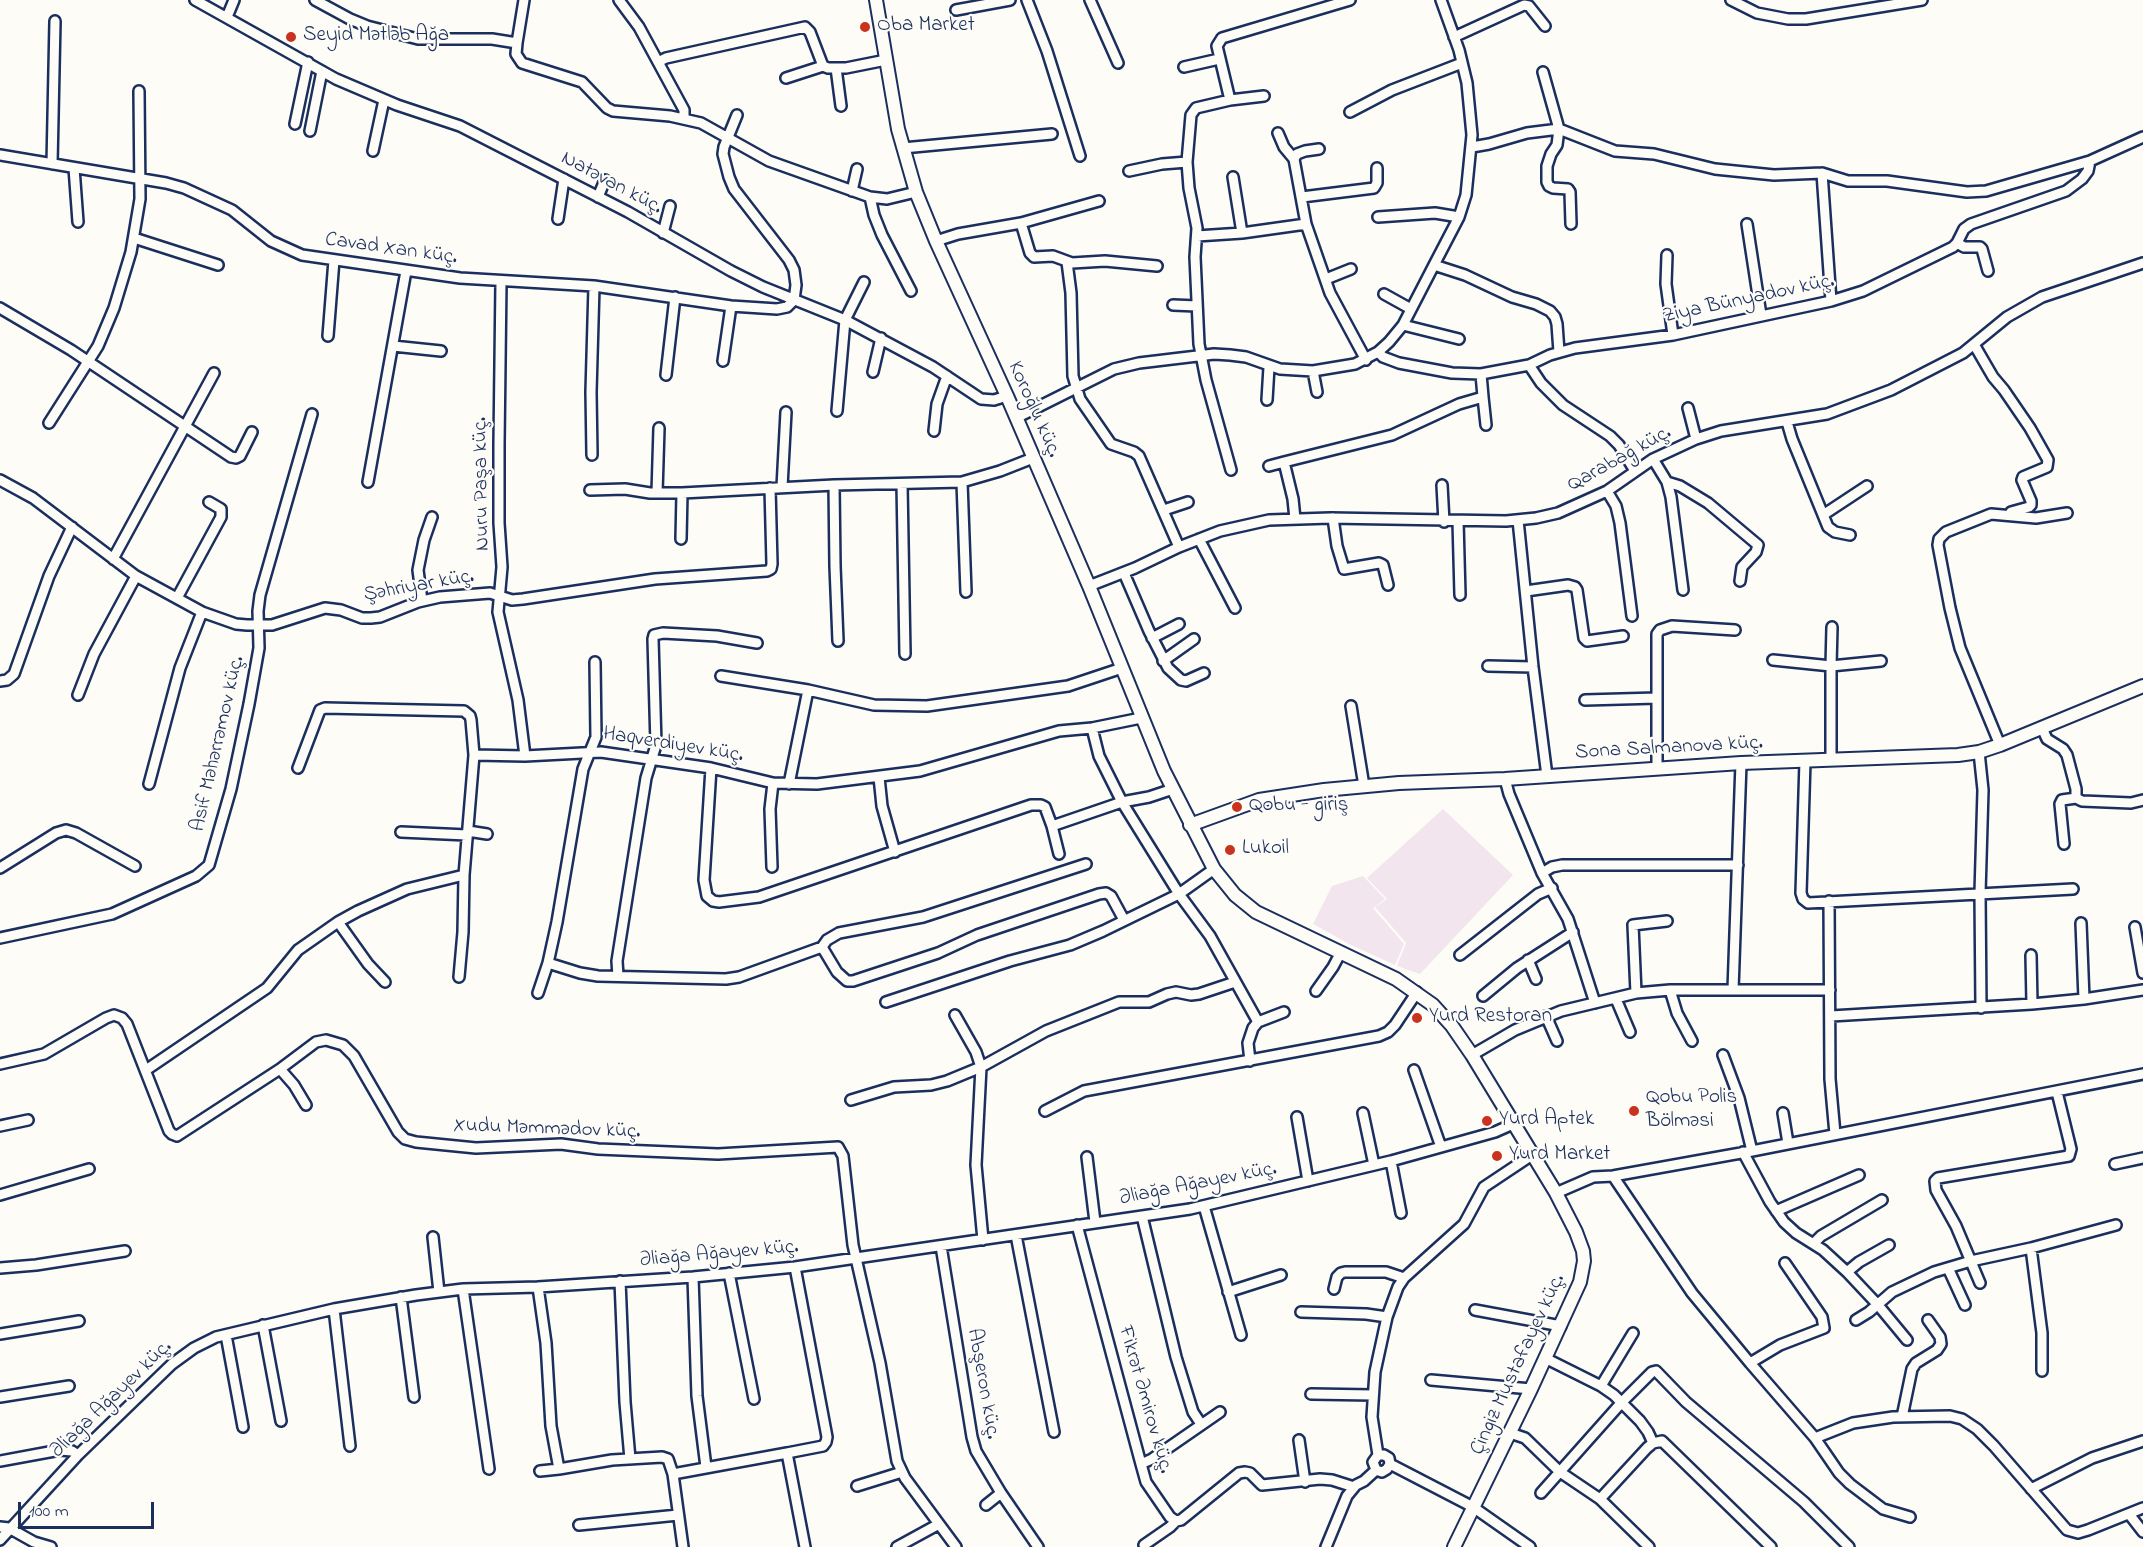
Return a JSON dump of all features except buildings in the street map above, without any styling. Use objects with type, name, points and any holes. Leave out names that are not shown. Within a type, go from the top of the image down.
[{"type":"street","name":"Natəvan küç.","points":[[195,0],[322,71],[384,100],[460,126],[598,197],[730,271],[845,320],[881,338],[947,376],[981,399],[994,400],[1007,396]]},
{"type":"street","points":[[227,17],[234,0]]},
{"type":"street","points":[[315,0],[350,20],[418,39],[484,39],[517,43]]},
{"type":"street","points":[[524,0],[516,54],[522,63],[582,82],[613,111],[684,118],[709,127],[769,161],[870,197],[887,199],[916,192]]},
{"type":"street","points":[[620,0],[639,27],[658,62],[684,110],[684,118]]},
{"type":"street","name":"Koroğlu küç.","points":[[876,0],[903,148],[916,192],[1034,458],[1089,586],[1141,718],[1190,825]]},
{"type":"street","points":[[956,10],[1010,0]]},
{"type":"street","points":[[1027,0],[1047,51],[1080,156]]},
{"type":"street","points":[[1090,0],[1118,63]]},
{"type":"street","points":[[1230,100],[1217,46],[1222,38],[1350,0]]},
{"type":"street","points":[[1016,418],[1076,387],[1127,365],[1201,356],[1238,355],[1269,367],[1291,371],[1313,371],[1366,360],[1378,352],[1403,324],[1459,217],[1466,195],[1472,147],[1469,102],[1462,63],[1441,0]]},
{"type":"street","points":[[1731,0],[1757,13],[1788,19],[1806,19],[1922,0]]},
{"type":"street","points":[[1454,37],[1520,5],[1529,6],[1545,26]]},
{"type":"street","points":[[52,164],[55,21]]},
{"type":"street","points":[[658,62],[666,58],[805,27],[810,32],[823,66]]},
{"type":"street","points":[[1184,66],[1219,59]]},
{"type":"street","points":[[786,78],[823,66],[836,68],[886,60]]},
{"type":"street","points":[[295,124],[308,62]]},
{"type":"street","points":[[1350,112],[1392,90],[1462,63]]},
{"type":"street","points":[[836,68],[841,106]]},
{"type":"street","points":[[310,131],[322,71]]},
{"type":"street","points":[[1543,72],[1559,129],[1557,145],[1547,166],[1547,182],[1553,188],[1568,189],[1570,192],[1571,224]]},
{"type":"street","points":[[49,423],[88,362],[114,308],[134,238],[140,199],[139,92]]},
{"type":"street","points":[[1231,470],[1201,356],[1195,257],[1196,219],[1186,162],[1193,111],[1199,107],[1230,100],[1264,96]]},
{"type":"street","points":[[373,151],[384,100]]},
{"type":"street","points":[[737,116],[723,154],[734,189],[789,260],[794,270],[796,285],[794,300]]},
{"type":"street","points":[[1472,147],[1527,133],[1559,129],[1615,151],[1654,154],[1716,169],[1774,175],[1822,173],[1848,181],[1887,181],[1967,192],[1986,191],[2090,161],[2143,137]]},
{"type":"street","points":[[1278,133],[1284,147],[1294,159],[1306,224],[1335,303],[1366,360]]},
{"type":"street","points":[[903,148],[1052,134]]},
{"type":"street","points":[[1294,159],[1297,154],[1319,149]]},
{"type":"street","name":"Cavad Xan küç.","points":[[0,155],[166,183],[197,193],[232,210],[271,241],[302,255],[406,272],[501,281],[594,286],[731,306],[777,309],[787,307],[794,300]]},
{"type":"street","name":"Ziya Bünyadov küç.","points":[[1378,352],[1383,357],[1399,363],[1464,375],[1481,374],[1529,365],[1559,352],[1723,326],[1761,315],[1831,301],[1863,291],[1953,248],[1964,229],[1971,224],[2066,191],[2082,179],[2088,171],[2090,161]]},
{"type":"street","points":[[1129,171],[1186,162]]},
{"type":"street","points":[[74,168],[78,222]]},
{"type":"street","points":[[1302,197],[1374,188],[1377,183],[1377,168]]},
{"type":"street","points":[[852,191],[857,169]]},
{"type":"street","points":[[1822,173],[1831,301]]},
{"type":"street","points":[[1233,177],[1242,232]]},
{"type":"street","points":[[558,219],[564,179]]},
{"type":"street","points":[[598,197],[605,180]]},
{"type":"street","points":[[870,197],[882,235],[910,291]]},
{"type":"street","points":[[936,241],[966,232],[1021,223],[1098,201]]},
{"type":"street","points":[[663,233],[670,206]]},
{"type":"street","points":[[1378,217],[1435,213],[1459,217]]},
{"type":"street","points":[[1021,223],[1030,253],[1034,257],[1053,256],[1067,262],[1105,261],[1157,266]]},
{"type":"street","points":[[1197,236],[1306,224]]},
{"type":"street","points":[[1747,224],[1761,315]]},
{"type":"street","points":[[134,238],[218,265]]},
{"type":"street","points":[[1957,243],[1964,247],[1980,247],[1988,271]]},
{"type":"street","points":[[1667,255],[1666,284],[1673,335]]},
{"type":"street","points":[[328,336],[334,260]]},
{"type":"street","points":[[1067,262],[1076,387],[1085,407],[1111,444],[1139,456],[1179,547]]},
{"type":"street","name":"Qarabağ küç.","points":[[1089,586],[1199,539],[1245,524],[1269,520],[1334,518],[1444,522],[1518,520],[1558,513],[1607,491],[1653,459],[1696,439],[1721,431],[1827,414],[1864,401],[1948,362],[1974,345],[2007,317],[2042,297],[2143,263]]},
{"type":"street","points":[[1434,266],[1465,275],[1512,297],[1550,311],[1557,324],[1559,352]]},
{"type":"street","points":[[1326,279],[1351,269]]},
{"type":"street","points":[[368,482],[406,272]]},
{"type":"street","name":"Nuru Paşa küç.","points":[[501,281],[499,467],[502,567],[498,612],[518,700],[525,756]]},
{"type":"street","points":[[837,411],[845,320],[864,282]]},
{"type":"street","points":[[592,455],[594,286]]},
{"type":"street","points":[[1384,294],[1411,309]]},
{"type":"street","points":[[666,375],[675,297]]},
{"type":"street","points":[[1173,305],[1197,306]]},
{"type":"street","points":[[723,362],[731,306]]},
{"type":"street","points":[[0,308],[71,350],[231,457],[240,456],[252,432]]},
{"type":"street","points":[[1403,324],[1459,339]]},
{"type":"street","points":[[873,372],[881,338]]},
{"type":"street","points":[[1974,345],[1993,377],[2030,428],[2049,463],[2046,467],[2023,477],[2031,505],[2011,512],[2010,515]]},
{"type":"street","points":[[393,346],[441,351]]},
{"type":"street","points":[[1529,365],[1541,383],[1563,405],[1601,429],[1615,441],[1635,471]]},
{"type":"street","points":[[1267,400],[1269,367]]},
{"type":"street","points":[[1313,371],[1317,392]]},
{"type":"street","points":[[113,559],[214,373]]},
{"type":"street","points":[[1481,374],[1486,425]]},
{"type":"street","points":[[934,431],[937,404],[947,376]]},
{"type":"street","points":[[1269,466],[1293,458],[1371,442],[1392,435],[1459,404],[1483,397]]},
{"type":"street","points":[[1688,408],[1696,439]]},
{"type":"street","points":[[782,487],[786,412]]},
{"type":"street","name":"Asif Məhərrəmov küç.","points":[[0,938],[112,914],[196,876],[209,865],[231,789],[249,704],[259,648],[260,595],[312,414]]},
{"type":"street","points":[[1787,422],[1828,527],[1835,532],[1850,535]]},
{"type":"street","points":[[657,493],[659,428]]},
{"type":"street","points":[[590,490],[625,489],[682,493],[782,487],[962,482],[1034,458]]},
{"type":"street","points":[[1653,459],[1667,482],[1671,497],[1683,590]]},
{"type":"street","points":[[1284,462],[1293,499],[1295,519]]},
{"type":"street","name":"Şəhriyar küç.","points":[[0,480],[33,498],[136,576],[202,612],[236,624],[272,626],[326,608],[340,610],[362,618],[380,617],[422,601],[475,593],[490,593],[512,600],[655,579],[767,571],[771,569],[772,564],[770,488]]},
{"type":"street","points":[[962,482],[966,592]]},
{"type":"street","points":[[1667,482],[1680,486],[1708,503],[1758,545],[1756,552],[1742,567],[1740,581]]},
{"type":"street","points":[[902,484],[905,654]]},
{"type":"street","points":[[834,485],[838,641]]},
{"type":"street","points":[[1442,485],[1444,522]]},
{"type":"street","points":[[1823,515],[1867,486]]},
{"type":"street","points":[[1607,491],[1616,506],[1620,523],[1632,616]]},
{"type":"street","points":[[681,539],[682,493]]},
{"type":"street","points":[[177,598],[221,517],[220,509],[209,502]]},
{"type":"street","points":[[1164,510],[1188,502]]},
{"type":"street","points":[[2001,745],[1960,648],[1938,544],[1941,536],[1946,532],[1983,516],[2000,513],[2036,518],[2067,513]]},
{"type":"street","points":[[422,601],[419,564],[432,518]]},
{"type":"street","points":[[1334,518],[1337,546],[1344,569],[1380,563],[1383,565],[1388,585]]},
{"type":"street","points":[[1518,520],[1547,776]]},
{"type":"street","points":[[1458,521],[1460,595]]},
{"type":"street","points":[[0,681],[7,680],[14,674],[49,576],[72,527]]},
{"type":"street","points":[[1199,539],[1235,608]]},
{"type":"street","points":[[1124,573],[1163,661],[1181,680],[1186,681],[1204,673]]},
{"type":"street","points":[[78,695],[94,654],[136,576]]},
{"type":"street","points":[[1526,591],[1568,585],[1575,587],[1584,638],[1592,642],[1623,636]]},
{"type":"street","points":[[149,784],[180,668],[202,612]]},
{"type":"street","points":[[1152,638],[1179,624]]},
{"type":"street","points":[[1657,768],[1656,643],[1660,630],[1672,626],[1735,630]]},
{"type":"street","points":[[1831,760],[1832,627]]},
{"type":"street","points":[[618,976],[617,962],[646,778],[656,745],[652,646],[654,635],[663,633],[717,636],[757,643]]},
{"type":"street","points":[[1163,661],[1194,639]]},
{"type":"street","points":[[1773,660],[1831,666],[1881,661]]},
{"type":"street","points":[[538,993],[558,922],[583,769],[594,744],[596,731],[595,662]]},
{"type":"street","points":[[1488,666],[1533,667]]},
{"type":"street","points":[[721,676],[808,690],[874,705],[927,706],[1068,686],[1122,668]]},
{"type":"street","name":"Sona Salmanova küç.","points":[[1190,825],[1237,807],[1266,799],[1364,786],[1741,763],[1932,757],[1979,752],[2143,686]]},
{"type":"street","points":[[789,784],[808,690]]},
{"type":"street","points":[[1585,700],[1657,698]]},
{"type":"street","points":[[1352,706],[1364,786]]},
{"type":"street","points":[[298,768],[320,710],[325,708],[465,711],[470,716],[474,755],[464,875],[459,977]]},
{"type":"street","name":"Haqverdiyev küç.","points":[[474,755],[525,756],[590,752],[711,768],[773,783],[817,784],[879,777],[942,766],[998,747],[1059,731],[1092,728],[1141,718]]},
{"type":"street","points":[[1092,728],[1099,756],[1122,802],[1179,894],[1210,936],[1258,1022]]},
{"type":"street","points":[[2042,728],[2047,739],[2063,749],[2067,755],[2076,789],[2076,798]]},
{"type":"street","points":[[1979,752],[1983,790],[1980,893],[1982,1008]]},
{"type":"street","points":[[1805,761],[1801,893],[1803,899],[1808,903],[2073,889]]},
{"type":"street","points":[[1733,990],[1741,763]]},
{"type":"street","points":[[711,768],[704,880],[707,896],[713,900],[735,901],[759,897],[1036,804],[1045,807],[1059,854]]},
{"type":"street","points":[[879,777],[884,817],[895,852]]},
{"type":"street","points":[[1505,779],[1542,873],[1563,907],[1595,1003]]},
{"type":"street","points":[[772,867],[770,808],[773,783]]},
{"type":"street","points":[[1052,826],[1122,802],[1149,797],[1173,789]]},
{"type":"street","points":[[2064,844],[2060,804],[2062,800],[2076,798],[2082,801],[2131,803],[2143,800]]},
{"type":"street","name":"Çingiz Mustafayev küç.","points":[[1190,825],[1214,869],[1235,895],[1256,912],[1396,979],[1417,992],[1440,1011],[1472,1055],[1556,1193],[1583,1251],[1584,1261],[1580,1282],[1454,1547]]},
{"type":"street","points":[[0,868],[56,833],[66,830],[76,833],[135,866]]},
{"type":"street","points":[[400,832],[487,834]]},
{"type":"street","points":[[548,963],[598,976],[726,979],[739,977],[822,947],[827,940],[839,933],[923,917],[1086,864]]},
{"type":"street","points":[[1542,873],[1551,867],[1562,865],[1738,865]]},
{"type":"street","points":[[886,1002],[1010,961],[1070,945],[1179,894],[1214,869]]},
{"type":"street","points":[[146,1070],[267,988],[298,950],[338,922],[367,906],[407,889],[464,875]]},
{"type":"street","points":[[1460,956],[1538,894],[1552,888]]},
{"type":"street","points":[[822,947],[837,972],[847,981],[853,981],[938,953],[976,935],[1099,894],[1106,893],[1111,896],[1124,920]]},
{"type":"street","points":[[1829,901],[1830,1079],[1834,1134]]},
{"type":"street","points":[[1636,993],[1633,925],[1667,921]]},
{"type":"street","points":[[338,922],[368,964],[385,982]]},
{"type":"street","points":[[2080,923],[2084,999]]},
{"type":"street","points":[[2135,927],[2143,973]]},
{"type":"street","points":[[1483,996],[1528,960],[1573,932]]},
{"type":"street","points":[[1316,990],[1341,952]]},
{"type":"street","points":[[2031,955],[2032,1004]]},
{"type":"street","points":[[1528,960],[1536,980]]},
{"type":"street","points":[[851,1100],[894,1088],[931,1085],[981,1066],[1046,1031],[1119,1002],[1149,1002],[1176,992],[1198,994],[1235,982]]},
{"type":"street","points":[[1472,1055],[1515,1030],[1546,1016],[1636,993],[1670,990],[1830,990]]},
{"type":"street","points":[[1670,990],[1677,1012],[1692,1041]]},
{"type":"street","points":[[1831,1016],[2032,1004],[2143,990]]},
{"type":"street","points":[[1045,1111],[1084,1091],[1379,1036],[1388,1032],[1395,1025],[1417,992]]},
{"type":"street","points":[[1616,999],[1630,1032]]},
{"type":"street","points":[[1250,1060],[1248,1043],[1252,1028],[1258,1022],[1284,1012]]},
{"type":"street","name":"Xudu Məmmədov küç.","points":[[0,1064],[44,1054],[114,1015],[122,1018],[127,1024],[169,1131],[177,1136],[280,1069],[316,1042],[326,1040],[343,1045],[354,1056],[398,1132],[405,1139],[416,1142],[476,1148],[561,1144],[598,1149],[718,1154],[838,1147],[843,1156],[855,1257],[880,1363],[897,1461],[902,1472],[956,1547]]},
{"type":"street","points":[[955,1015],[976,1052],[981,1066],[976,1165],[983,1240]]},
{"type":"street","points":[[1546,1016],[1557,1041]]},
{"type":"street","points":[[1723,1055],[1739,1098],[1747,1152],[1776,1211],[1796,1233],[1814,1243],[1847,1272],[1907,1340]]},
{"type":"street","points":[[280,1069],[294,1085],[306,1105]]},
{"type":"street","points":[[1414,1070],[1440,1147]]},
{"type":"street","points":[[1556,1193],[1593,1177],[1613,1176],[1747,1152],[2143,1074]]},
{"type":"street","points":[[1980,1283],[1956,1226],[1935,1190],[1935,1181],[1938,1178],[2069,1156],[2071,1149],[2057,1092]]},
{"type":"street","points":[[1363,1113],[1374,1165]]},
{"type":"street","points":[[1784,1113],[1788,1143]]},
{"type":"street","points":[[1297,1117],[1308,1181]]},
{"type":"street","points":[[0,1126],[28,1120]]},
{"type":"street","name":"Əliağa Ağayev küç.","points":[[0,1540],[4,1528],[172,1364],[201,1344],[226,1335],[334,1309],[439,1292],[693,1277],[795,1267],[1204,1206],[1391,1161],[1495,1132],[1513,1124]]},
{"type":"street","points":[[1376,1470],[1373,1462],[1378,1455],[1373,1429],[1373,1395],[1377,1357],[1387,1317],[1398,1287],[1404,1278],[1464,1224],[1484,1187],[1532,1155]]},
{"type":"street","points":[[1087,1157],[1095,1222]]},
{"type":"street","points":[[2115,1164],[2143,1158]]},
{"type":"street","points":[[1391,1161],[1401,1213]]},
{"type":"street","points":[[0,1195],[89,1169]]},
{"type":"street","points":[[1776,1211],[1859,1175]]},
{"type":"street","points":[[1613,1176],[1692,1293],[1815,1438],[1839,1473],[1883,1509],[1910,1517]]},
{"type":"street","points":[[1814,1243],[1821,1236],[1882,1200]]},
{"type":"street","points":[[1204,1206],[1241,1335]]},
{"type":"street","points":[[1142,1216],[1176,1357],[1193,1412],[1201,1424]]},
{"type":"street","name":"Fikrət Əmirov küç.","points":[[1077,1225],[1141,1464],[1150,1489],[1170,1517],[1176,1521]]},
{"type":"street","points":[[1856,1320],[1901,1287],[1948,1268],[2115,1225]]},
{"type":"street","points":[[1016,1235],[1054,1432]]},
{"type":"street","points":[[433,1237],[439,1292]]},
{"type":"street","points":[[1847,1272],[1859,1262],[1889,1245]]},
{"type":"street","name":"Abşeron küç.","points":[[941,1246],[972,1437],[981,1462],[1038,1547]]},
{"type":"street","points":[[2031,1248],[2042,1333],[2042,1371]]},
{"type":"street","points":[[0,1269],[124,1251]]},
{"type":"street","points":[[1750,1364],[1780,1345],[1824,1328],[1822,1317],[1785,1263]]},
{"type":"street","points":[[674,1474],[823,1446],[826,1442],[827,1437],[795,1267]]},
{"type":"street","points":[[1948,1268],[1965,1305]]},
{"type":"street","points":[[1334,1289],[1337,1277],[1345,1272],[1386,1272],[1404,1278]]},
{"type":"street","points":[[729,1274],[754,1399]]},
{"type":"street","points":[[1228,1292],[1281,1275]]},
{"type":"street","points":[[693,1277],[697,1396],[706,1467]]},
{"type":"street","points":[[620,1281],[630,1459]]},
{"type":"street","points":[[538,1287],[546,1343],[551,1426],[559,1468]]},
{"type":"street","points":[[463,1289],[489,1469]]},
{"type":"street","points":[[401,1298],[414,1397]]},
{"type":"street","points":[[334,1309],[350,1446]]},
{"type":"street","points":[[1475,1310],[1560,1326]]},
{"type":"street","points":[[1301,1312],[1387,1317]]},
{"type":"street","points":[[1902,1417],[1912,1369],[1916,1363],[1937,1350],[1941,1344],[1940,1337],[1928,1320]]},
{"type":"street","points":[[0,1334],[79,1321]]},
{"type":"street","points":[[263,1325],[281,1421]]},
{"type":"street","points":[[1602,1386],[1633,1333]]},
{"type":"street","points":[[226,1335],[243,1427]]},
{"type":"street","points":[[1545,1358],[1602,1386],[1622,1402],[1648,1432],[1653,1443]]},
{"type":"street","points":[[1541,1493],[1622,1402],[1652,1372],[1656,1371],[1661,1373],[1686,1402],[1804,1502],[1849,1547]]},
{"type":"street","points":[[1431,1380],[1531,1389]]},
{"type":"street","points":[[0,1397],[69,1386]]},
{"type":"street","points":[[1311,1394],[1373,1395]]},
{"type":"street","points":[[1141,1464],[1152,1459],[1220,1412]]},
{"type":"street","points":[[1815,1438],[1853,1423],[1902,1417],[1950,1416],[1962,1419],[1977,1429],[2062,1527],[2072,1533],[2088,1530],[2143,1508]]},
{"type":"street","points":[[1510,1433],[1526,1438],[1560,1473],[1600,1499],[1649,1547]]},
{"type":"street","points":[[1299,1440],[1305,1482]]},
{"type":"street","points":[[2031,1489],[2092,1458],[2143,1441]]},
{"type":"street","points":[[1600,1499],[1647,1448],[1653,1443],[1662,1442],[1771,1547]]},
{"type":"street","points":[[0,1461],[60,1450],[72,1451],[78,1455]]},
{"type":"street","points":[[787,1453],[804,1547]]},
{"type":"street","points":[[1378,1455],[1387,1456],[1390,1464],[1473,1507],[1528,1546]]},
{"type":"street","points":[[540,1472],[630,1459],[662,1457],[668,1459],[674,1474],[682,1547]]},
{"type":"street","points":[[1326,1547],[1347,1496],[1354,1487],[1376,1470],[1385,1471],[1390,1464]]},
{"type":"street","points":[[857,1486],[902,1472]]},
{"type":"street","points":[[1144,1545],[1176,1521],[1181,1520],[1239,1473],[1250,1473],[1262,1485],[1332,1480],[1354,1487]]},
{"type":"street","points":[[986,1505],[1001,1493]]},
{"type":"street","points":[[2129,1514],[2143,1532]]},
{"type":"street","points":[[579,1525],[678,1515]]},
{"type":"street","points":[[897,1547],[939,1524]]},
{"type":"street","points":[[4,1528],[51,1547]]},
{"type":"shaded area","points":[[1443,809],[1513,875],[1420,974],[1397,966],[1406,943],[1375,907],[1387,899],[1367,878]]},
{"type":"shaded area","points":[[1363,876],[1385,899],[1373,908],[1404,944],[1395,965],[1313,924],[1332,886]]},
{"type":"place","name":"Oba Market","points":[[865,27]]},
{"type":"place","name":"Seyid Mətləb Ağa","points":[[291,37]]},
{"type":"place","name":"Qobu - giriş","points":[[1237,807]]},
{"type":"place","name":"Lukoil","points":[[1230,850]]},
{"type":"place","name":"Yurd Restoran","points":[[1417,1018]]},
{"type":"place","name":"Qobu Polis Bölməsi","points":[[1634,1111]]},
{"type":"place","name":"Yurd Aptek","points":[[1487,1121]]},
{"type":"place","name":"Yurd Market","points":[[1497,1156]]}]
